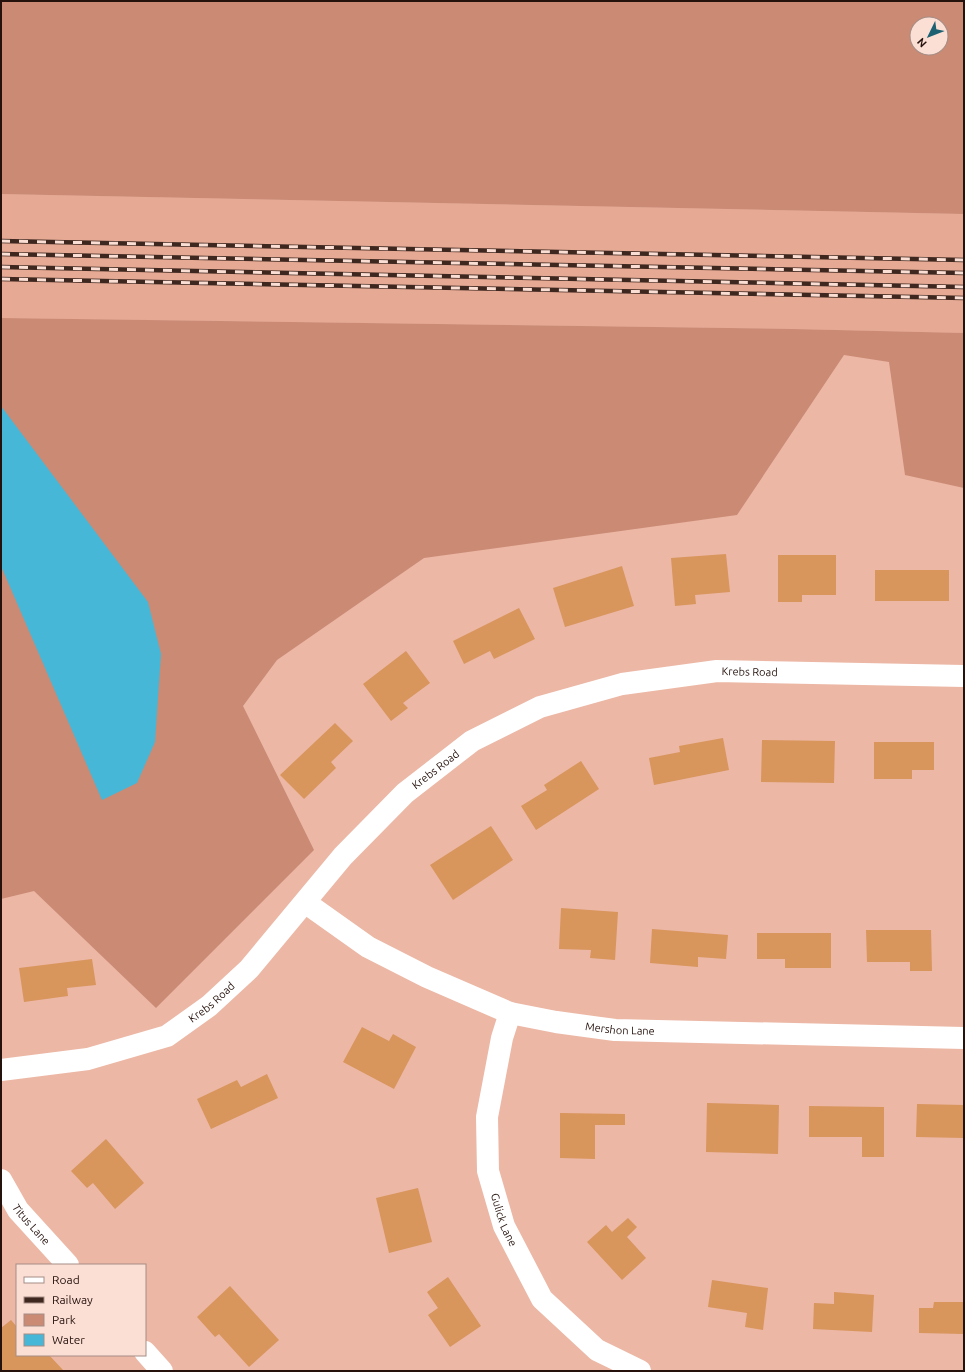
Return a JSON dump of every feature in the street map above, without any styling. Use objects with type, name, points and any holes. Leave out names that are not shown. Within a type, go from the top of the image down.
[{"type":"street","name":"Krebs Road","points":[[1,1070],[88,1059],[167,1036],[209,1006],[249,969],[344,856],[405,793],[472,741],[540,707],[622,684],[717,672],[964,676]]},
{"type":"street","name":"Mershon Lane","points":[[306,903],[368,947],[428,977],[510,1013],[556,1022],[615,1030],[964,1038]]},
{"type":"street","name":"Gulick Lane","points":[[510,1013],[502,1038],[487,1117],[488,1171],[504,1226],[542,1299],[597,1350],[640,1371]]},
{"type":"street","name":"Titus Lane","points":[[1,1180],[18,1210],[67,1264]]},
{"type":"street","points":[[146,1353],[162,1371]]},
{"type":"shaded area","points":[[1,194],[964,214],[964,333],[792,329],[1,318]]},
{"type":"green space","points":[[1,1],[964,1],[964,214],[1,194]]},
{"type":"green space","points":[[1,318],[792,329],[964,333],[964,488],[905,475],[889,362],[844,355],[737,515],[424,558],[277,660],[243,706],[314,850],[156,1008],[34,891],[1,899]]},
{"type":"water","points":[[1,406],[148,602],[161,654],[155,742],[137,783],[102,800],[1,566]]},
{"type":"building","points":[[726,554],[730,592],[695,595],[696,604],[675,606],[671,558]]},
{"type":"building","points":[[778,555],[836,555],[836,595],[802,595],[802,602],[778,602]]},
{"type":"building","points":[[622,566],[634,606],[565,627],[553,588]]},
{"type":"building","points":[[875,570],[949,570],[949,601],[875,601]]},
{"type":"building","points":[[519,608],[535,639],[494,659],[490,651],[464,664],[453,641]]},
{"type":"building","points":[[406,651],[430,683],[403,703],[408,708],[391,721],[363,684]]},
{"type":"building","points":[[335,723],[353,741],[331,762],[336,768],[304,799],[280,775]]},
{"type":"building","points":[[723,738],[729,770],[654,785],[649,758],[680,752],[679,746]]},
{"type":"building","points":[[762,740],[835,741],[834,783],[761,782]]},
{"type":"building","points":[[874,742],[934,742],[934,770],[912,770],[912,779],[874,779]]},
{"type":"building","points":[[581,761],[599,789],[536,830],[521,806],[547,790],[544,785]]},
{"type":"building","points":[[491,826],[513,860],[453,900],[430,865]]},
{"type":"building","points":[[561,908],[618,912],[615,960],[590,958],[591,950],[559,949]]},
{"type":"building","points":[[652,929],[728,935],[726,959],[698,957],[698,967],[650,963]]},
{"type":"building","points":[[866,930],[931,930],[932,971],[910,971],[910,962],[867,962]]},
{"type":"building","points":[[757,933],[831,933],[831,968],[785,968],[785,959],[757,959]]},
{"type":"building","points":[[92,959],[96,985],[67,988],[68,996],[24,1002],[19,968]]},
{"type":"building","points":[[362,1027],[389,1041],[393,1034],[416,1047],[394,1089],[343,1062]]},
{"type":"building","points":[[267,1074],[278,1098],[211,1129],[197,1099],[237,1080],[241,1087]]},
{"type":"building","points":[[707,1103],[779,1105],[778,1154],[706,1152]]},
{"type":"building","points":[[917,1104],[964,1105],[964,1138],[916,1137]]},
{"type":"building","points":[[809,1106],[884,1107],[884,1157],[862,1157],[862,1137],[809,1137]]},
{"type":"building","points":[[560,1113],[625,1114],[625,1125],[595,1125],[595,1159],[560,1158]]},
{"type":"building","points":[[106,1139],[144,1183],[115,1209],[93,1183],[87,1188],[71,1171]]},
{"type":"building","points":[[418,1188],[432,1242],[389,1253],[376,1198]]},
{"type":"building","points":[[628,1218],[637,1227],[627,1237],[646,1258],[622,1280],[587,1242],[606,1225],[612,1232]]},
{"type":"building","points":[[448,1277],[481,1326],[450,1347],[428,1315],[438,1308],[427,1292]]},
{"type":"building","points":[[712,1280],[768,1288],[763,1330],[745,1327],[747,1313],[708,1307]]},
{"type":"building","points":[[230,1286],[279,1340],[249,1367],[219,1334],[215,1337],[197,1317]]},
{"type":"building","points":[[834,1292],[874,1295],[872,1332],[813,1329],[814,1303],[834,1304]]},
{"type":"building","points":[[934,1302],[964,1302],[964,1334],[919,1333],[919,1308],[933,1308]]},
{"type":"building","points":[[11,1320],[16,1326],[16,1356],[50,1356],[63,1370],[3,1371],[1,1368],[1,1328]]},
{"type":"railway","points":[[1,241],[964,260]]},
{"type":"railway","points":[[1,254],[964,273]]},
{"type":"railway","points":[[1,267],[964,287]]},
{"type":"railway","points":[[1,279],[964,298]]}]
